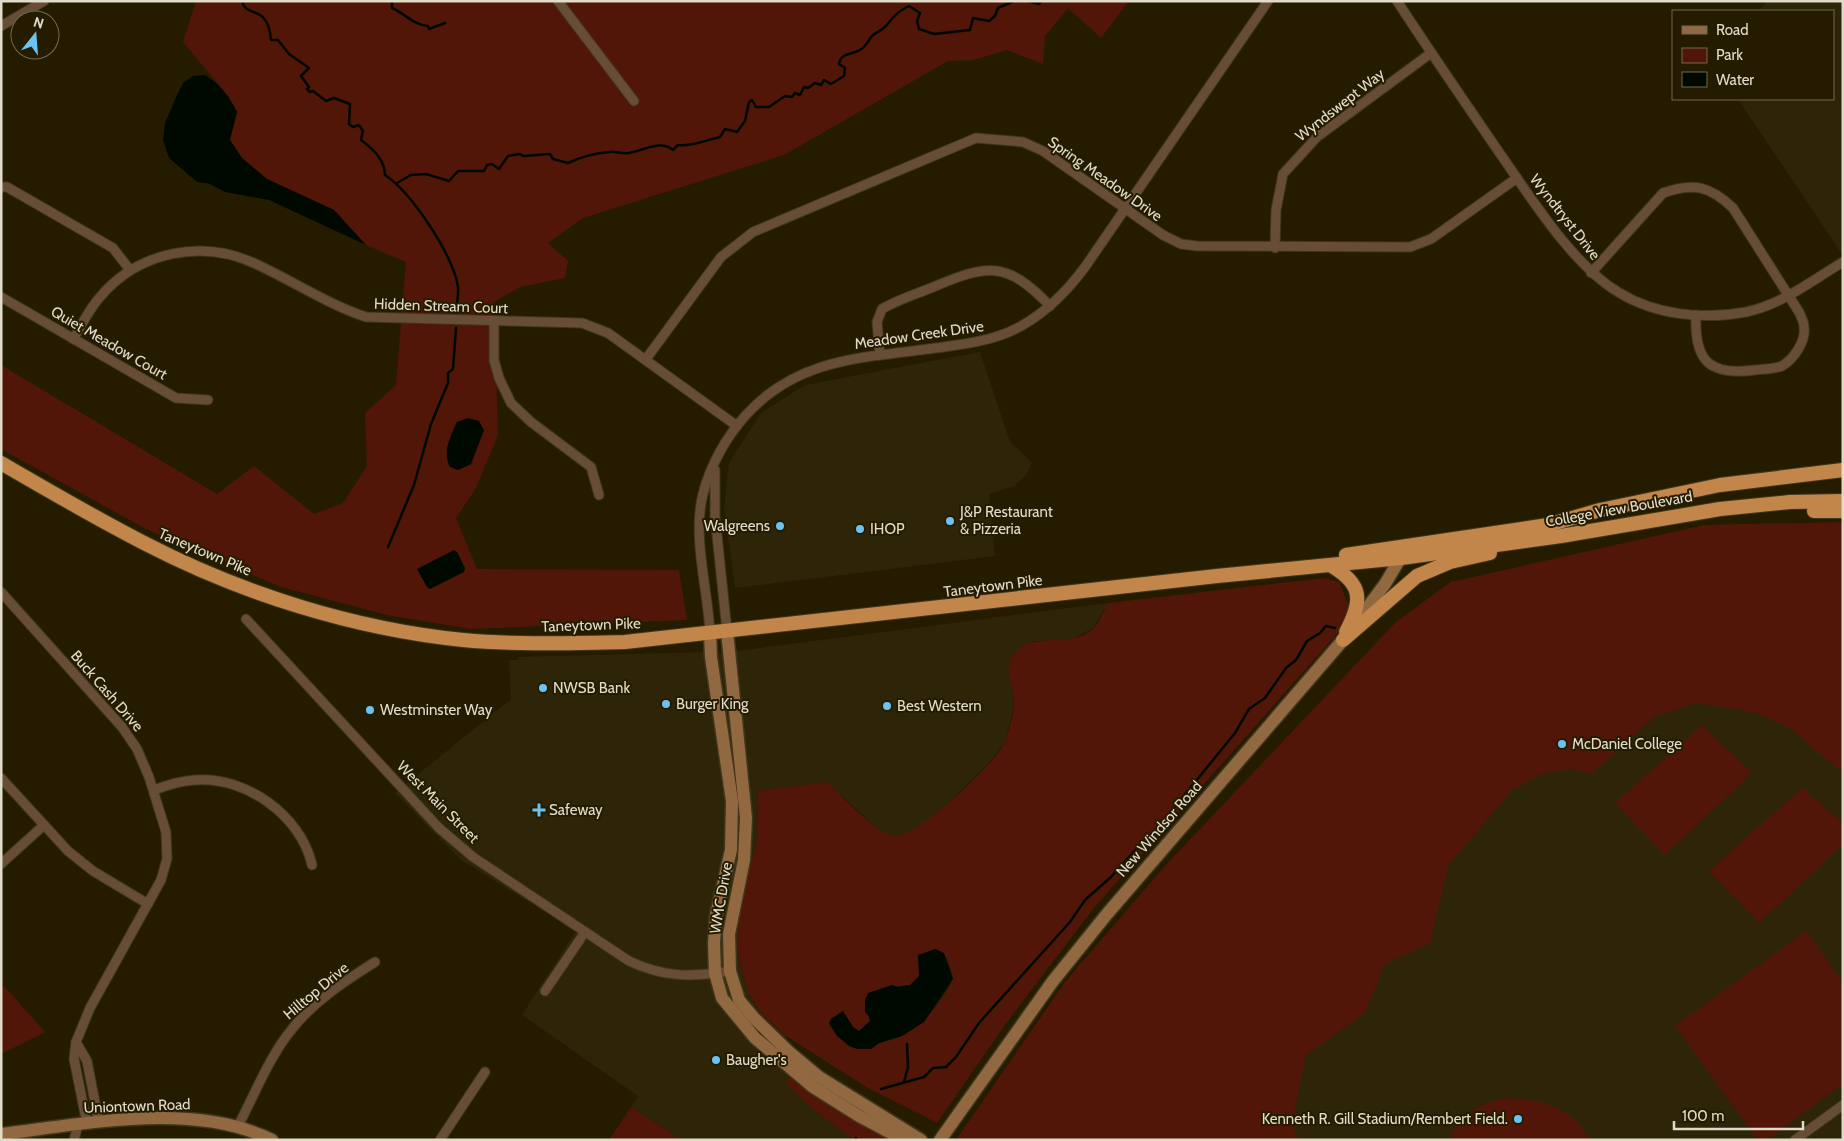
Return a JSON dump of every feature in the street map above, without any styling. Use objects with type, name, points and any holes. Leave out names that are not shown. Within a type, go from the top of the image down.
[{"type":"highway","name":"Taneytown Pike","points":[[1,463],[115,528],[198,568],[273,597],[334,615],[415,633],[497,643],[625,642],[1217,576],[1401,558]]},
{"type":"highway","name":"College View Boulevard","points":[[1408,545],[1548,525],[1600,510],[1720,485],[1843,470]]},
{"type":"highway","name":"College View Boulevard","points":[[1401,558],[1561,536],[1720,509],[1790,502],[1843,501]]},
{"type":"highway","points":[[1589,531],[1777,512],[1843,511]]},
{"type":"highway","points":[[1343,640],[1403,587],[1434,568],[1561,536]]},
{"type":"highway","name":"Taneytown Pike","points":[[1217,576],[1408,545]]},
{"type":"highway","points":[[1330,565],[1350,579],[1357,592],[1358,602],[1355,615],[1343,640]]},
{"type":"main road","name":"New Windsor Road","points":[[940,1140],[982,1078],[1077,951],[1343,640],[1373,601],[1408,545]]},
{"type":"main road","name":"WMC Drive","points":[[727,631],[746,818],[744,860],[729,934],[730,970],[739,1000],[754,1018],[788,1051],[819,1077],[921,1140]]},
{"type":"main road","name":"WMC Drive","points":[[710,633],[711,657],[732,801],[733,823],[731,850],[716,915],[715,973],[722,998],[755,1038],[813,1087],[859,1116],[904,1140]]},
{"type":"main road","name":"Uniontown Road","points":[[1,1134],[88,1124],[181,1120],[220,1122],[238,1126],[272,1140]]},
{"type":"street","points":[[1,26],[44,1]]},
{"type":"street","points":[[558,1],[634,101]]},
{"type":"street","name":"Meadow Creek Drive","points":[[710,633],[700,522],[702,495],[718,458],[737,426],[763,398],[795,376],[823,365],[993,338],[1026,323],[1050,306],[1075,281],[1268,1]]},
{"type":"street","name":"Wyndtryst Drive","points":[[1397,1],[1517,178],[1551,224],[1591,272],[1618,292],[1650,308],[1696,315],[1746,312],[1789,296],[1843,262]]},
{"type":"street","name":"Wyndswept Way","points":[[1275,248],[1276,210],[1283,174],[1317,137],[1431,53]]},
{"type":"street","name":"Spring Meadow Drive","points":[[646,359],[721,257],[747,236],[976,138],[1023,142],[1043,151],[1163,235],[1181,244],[1197,246],[1275,248],[1410,247],[1431,239],[1517,178]]},
{"type":"street","points":[[1,187],[6,187],[114,248],[130,270]]},
{"type":"street","points":[[1591,272],[1663,193],[1677,188],[1693,187],[1707,189],[1719,195],[1733,208],[1799,312],[1804,326],[1803,338],[1792,358],[1781,366],[1737,372],[1723,371],[1710,364],[1700,353],[1695,340],[1696,315]]},
{"type":"street","name":"Hidden Stream Court","points":[[74,339],[99,297],[130,270],[169,254],[197,250],[224,252],[256,264],[337,307],[366,317],[582,324],[608,333],[737,426]]},
{"type":"street","points":[[880,355],[876,322],[882,309],[972,272],[992,270],[1014,276],[1030,286],[1050,306]]},
{"type":"street","name":"Quiet Meadow Court","points":[[1,297],[176,398],[208,400]]},
{"type":"street","points":[[494,322],[494,360],[498,378],[512,402],[532,422],[591,467],[600,495]]},
{"type":"street","name":"Meadow Creek Drive","points":[[718,458],[714,476],[715,516],[727,631]]},
{"type":"street","name":"Buck Cash Drive","points":[[1,592],[122,727],[137,749],[154,790],[163,818],[168,845],[161,880],[90,1008],[76,1042],[87,1060],[88,1124]]},
{"type":"street","name":"West Main Street","points":[[246,619],[453,842],[629,961],[642,967],[670,974],[692,976],[730,970]]},
{"type":"street","points":[[1,778],[80,861],[148,904]]},
{"type":"street","points":[[154,790],[183,781],[201,780],[229,784],[251,792],[274,807],[295,828],[308,847],[312,865]]},
{"type":"street","points":[[1,864],[44,825]]},
{"type":"street","points":[[545,991],[585,932]]},
{"type":"street","name":"Hilltop Drive","points":[[238,1126],[284,1040],[298,1021],[348,978],[375,962]]},
{"type":"street","points":[[440,1140],[485,1072]]},
{"type":"street","points":[[1796,1140],[1843,1105]]},
{"type":"street","points":[[74,1140],[88,1124]]},
{"type":"shaded area","points":[[1768,1],[1843,1],[1843,249],[1840,251],[1739,100],[1834,100],[1834,10],[1759,10]]},
{"type":"shaded area","points":[[980,352],[1010,442],[1032,462],[1027,474],[1014,486],[989,494],[995,556],[735,588],[724,508],[729,463],[761,413],[805,385]]},
{"type":"shaded area","name":"McDaniel College","points":[[1843,522],[1843,1140],[956,1140],[1065,982],[1165,866],[1396,622],[1451,582],[1705,525]]},
{"type":"shaded area","points":[[1108,603],[1093,628],[1071,640],[1033,641],[1009,665],[1014,705],[1005,743],[985,767],[934,817],[909,833],[894,837],[879,830],[827,782],[758,791],[757,841],[743,894],[735,943],[748,992],[761,1013],[786,1036],[791,1076],[786,1083],[815,1111],[851,1137],[850,1140],[682,1140],[631,1107],[638,1096],[522,1015],[576,931],[461,860],[395,793],[511,699],[509,660],[518,660],[518,657],[705,652],[705,655]]},
{"type":"green space","points":[[196,1],[1129,1],[1101,38],[1068,8],[1045,36],[1043,64],[1007,50],[973,60],[948,61],[784,155],[583,218],[548,243],[568,261],[565,278],[520,287],[494,302],[498,435],[476,488],[456,518],[477,569],[679,570],[687,620],[471,629],[387,615],[281,587],[146,529],[1,449],[1,365],[217,494],[254,466],[314,514],[343,503],[367,466],[365,413],[396,385],[406,262],[366,245],[334,210],[267,179],[242,158],[230,140],[237,112],[229,97],[183,42]],"holes":[[[456,422],[484,430],[471,464],[459,470],[446,449]]]},
{"type":"green space","points":[[1843,522],[1843,773],[1788,727],[1753,712],[1697,703],[1655,716],[1591,774],[1575,769],[1543,773],[1512,790],[1448,866],[1430,943],[1385,964],[1365,1013],[1306,1055],[1292,1124],[1299,1140],[956,1140],[1065,982],[1165,866],[1396,622],[1451,582],[1705,525]]},
{"type":"green space","points":[[1325,578],[1339,582],[1351,611],[1344,626],[1093,909],[1007,1022],[937,1123],[868,1088],[786,1036],[761,1013],[748,992],[735,943],[743,894],[757,841],[758,791],[827,782],[859,813],[878,828],[894,836],[904,834],[956,797],[1001,750],[1006,740],[1014,707],[1009,674],[1010,661],[1013,655],[1021,647],[1031,643],[1062,640],[1083,635],[1093,629],[1108,603]],"holes":[[[938,950],[946,957],[953,976],[950,984],[932,1011],[908,1033],[874,1046],[871,1049],[834,1032],[829,1024],[831,1019],[843,1011],[853,1027],[859,1031],[870,1021],[865,1005],[868,997],[882,988],[910,985],[919,976],[918,955]]]},
{"type":"green space","points":[[1702,725],[1752,773],[1665,855],[1615,803]]},
{"type":"green space","points":[[1802,788],[1843,823],[1843,844],[1759,923],[1709,871]]},
{"type":"green space","points":[[1806,931],[1843,982],[1843,1084],[1766,1140],[1758,1140],[1675,1026]]},
{"type":"green space","points":[[1,983],[45,1032],[1,1054]]},
{"type":"green space","points":[[791,1076],[812,1093],[890,1140],[850,1140],[851,1137],[815,1111],[786,1083]]},
{"type":"green space","name":"Kenneth R. Gill Stadium/Rembert Field.","points":[[1504,1098],[1531,1100],[1554,1107],[1574,1119],[1591,1140],[1449,1140],[1458,1124],[1471,1112]]},
{"type":"green space","points":[[631,1107],[682,1140],[609,1140]]},
{"type":"water","points":[[205,75],[224,91],[237,112],[230,140],[242,158],[267,179],[334,210],[366,245],[269,200],[225,192],[210,184],[197,182],[169,158],[163,140],[165,123],[176,97],[183,83],[193,76]]},
{"type":"water","points":[[468,418],[479,421],[484,430],[471,464],[458,470],[450,467],[447,450],[457,422]]},
{"type":"water","points":[[454,550],[457,552],[465,568],[464,572],[430,589],[427,587],[417,569]]},
{"type":"water","points":[[935,949],[944,953],[953,979],[924,1022],[902,1036],[879,1043],[871,1049],[857,1049],[849,1046],[837,1036],[829,1023],[831,1019],[843,1011],[853,1027],[859,1031],[870,1021],[869,1016],[865,1012],[865,1000],[868,993],[892,985],[898,987],[910,985],[919,976],[918,955]]},
{"type":"waterway","points":[[242,1],[244,6],[262,16],[266,21],[271,40],[278,40],[289,54],[309,68],[301,76],[309,87],[307,89],[310,92],[313,91],[326,101],[334,98],[350,104],[349,124],[353,127],[359,125],[363,131],[361,140],[381,160],[385,175],[396,184],[419,210],[440,242],[455,274],[458,287],[456,314]]},
{"type":"waterway","points":[[392,1],[392,8],[418,24],[428,26],[429,29],[445,23]]},
{"type":"waterway","points":[[397,183],[411,175],[426,174],[449,181],[458,171],[484,171],[487,165],[492,164],[499,169],[508,156],[519,154],[524,156],[550,154],[553,159],[568,163],[599,153],[629,153],[657,146],[668,147],[673,150],[678,145],[693,144],[720,137],[725,129],[737,132],[745,121],[749,102],[752,100],[756,107],[769,107],[785,96],[792,97],[795,93],[800,95],[804,87],[808,88],[815,83],[821,85],[824,80],[831,84],[844,76],[845,68],[839,64],[842,57],[857,52],[866,45],[873,35],[909,6],[920,13],[917,21],[919,29],[934,34],[970,30],[973,18],[989,21],[995,16],[998,8],[1014,1]]},
{"type":"waterway","points":[[1028,1],[1039,4],[1041,1]]},
{"type":"waterway","points":[[388,547],[414,485],[431,424],[448,383],[448,373],[453,369],[456,328]]},
{"type":"waterway","points":[[881,1089],[924,1077],[933,1068],[946,1067],[956,1057],[979,1023],[1070,922],[1085,900],[1111,877],[1141,844],[1152,835],[1235,733],[1249,709],[1265,698],[1286,668],[1296,660],[1307,641],[1320,633],[1326,626],[1335,628]]},
{"type":"waterway","points":[[904,1082],[908,1067],[907,1044]]},
{"type":"place","name":"J&P Restaurant & Pizzeria","points":[[950,521]]},
{"type":"place","name":"Walgreens","points":[[780,526]]},
{"type":"place","name":"IHOP","points":[[860,529]]},
{"type":"place","name":"NWSB Bank","points":[[543,688]]},
{"type":"place","name":"Burger King","points":[[666,704]]},
{"type":"place","name":"Best Western","points":[[887,706]]},
{"type":"place","name":"Westminster Way","points":[[370,710]]},
{"type":"place","name":"McDaniel College","points":[[1562,744]]},
{"type":"place","name":"Safeway","points":[[539,810]]},
{"type":"place","name":"Baugher's","points":[[716,1060]]},
{"type":"place","name":"Kenneth R. Gill Stadium/Rembert Field.","points":[[1518,1119]]}]
